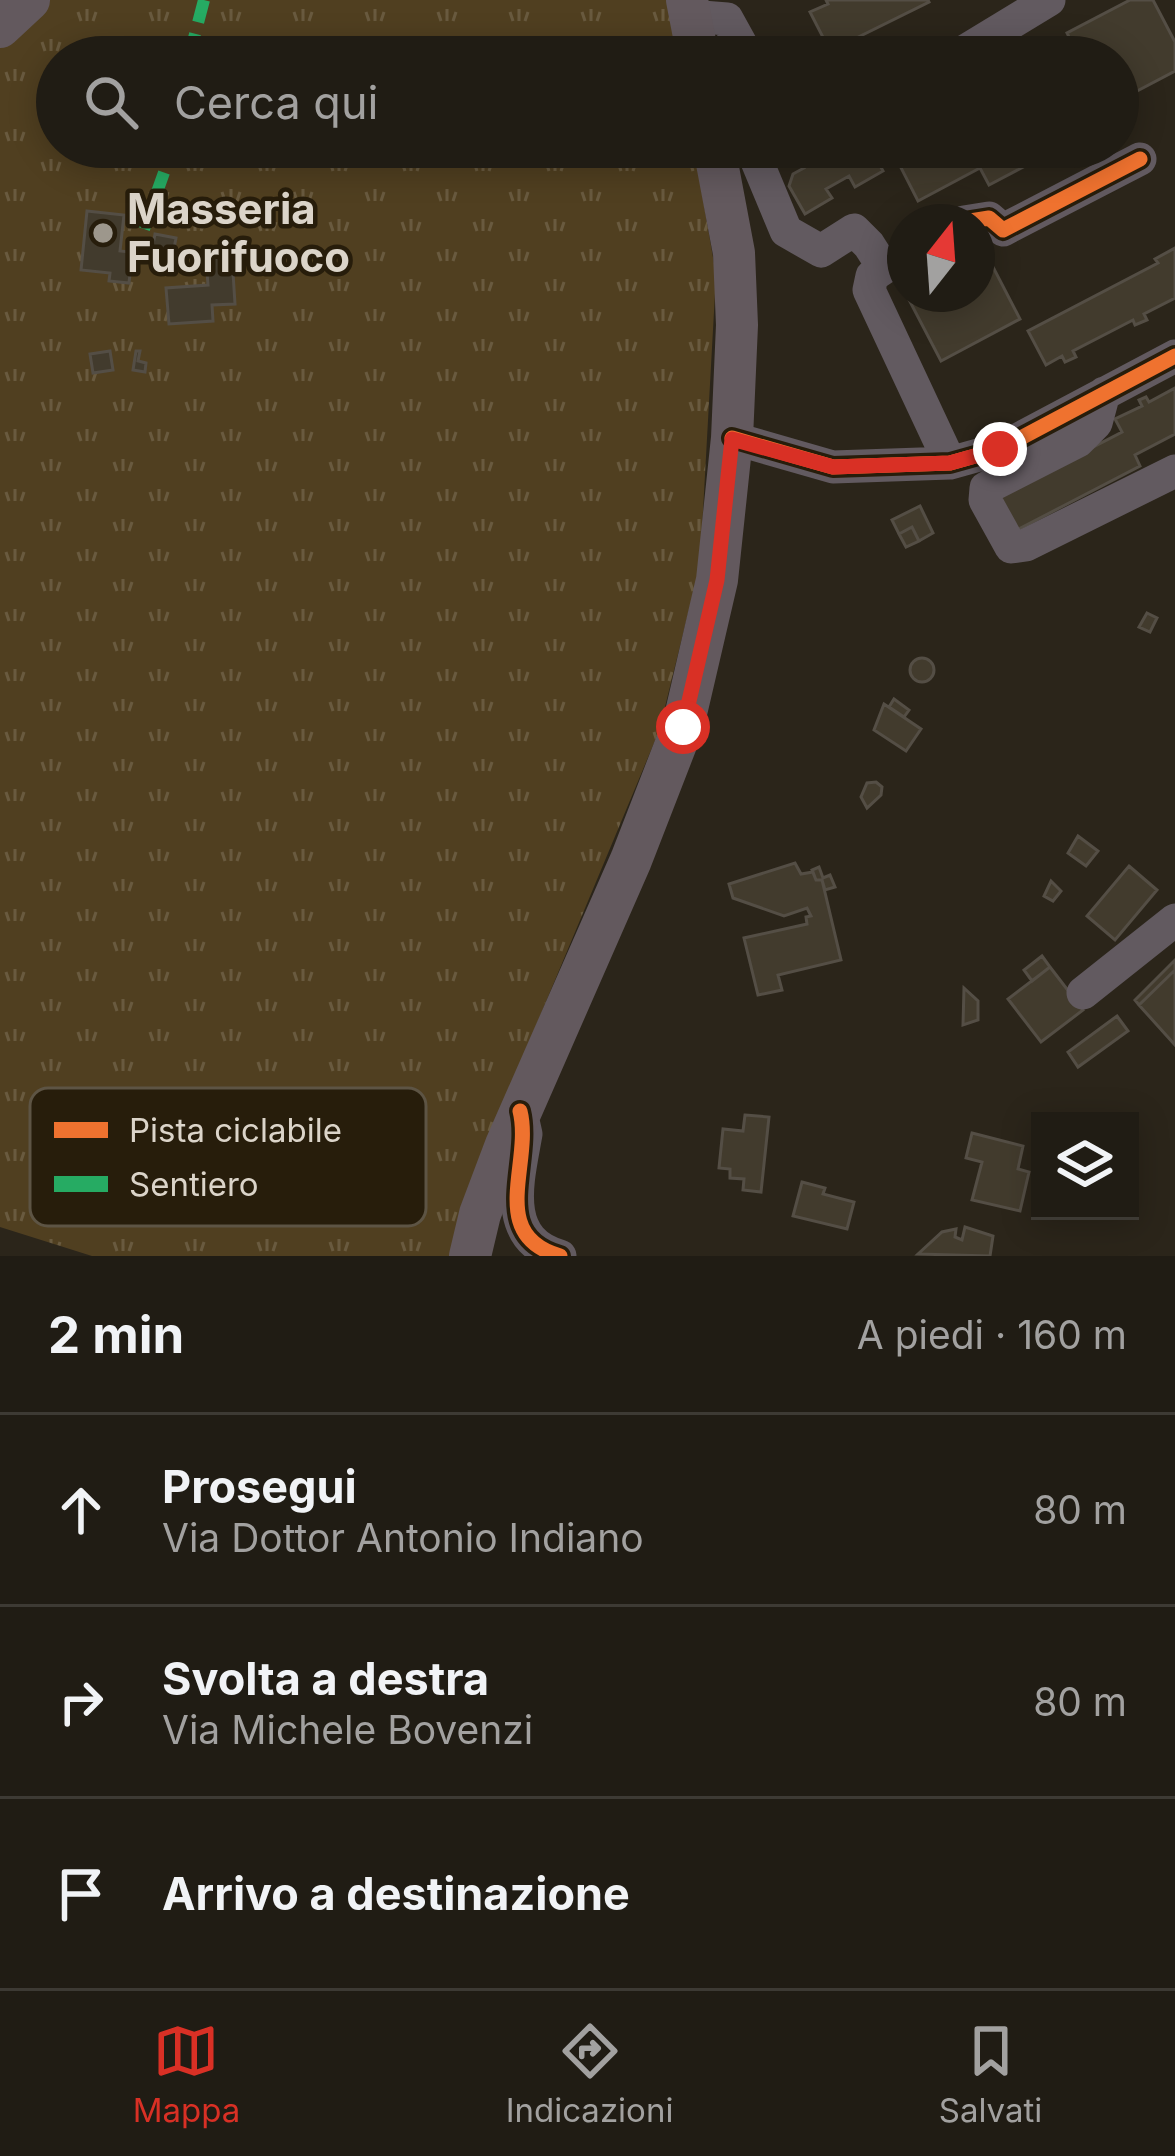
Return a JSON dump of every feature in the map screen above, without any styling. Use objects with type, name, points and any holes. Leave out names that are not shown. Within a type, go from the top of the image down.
[{"type":"main road","points":[[0,26],[29,0]]},
{"type":"main road","points":[[470,1256],[480,1214],[520,1111],[631,860],[683,727],[717,580],[732,439],[737,325],[734,253],[718,168]]},
{"type":"street","points":[[986,36],[1035,3]]},
{"type":"street","points":[[692,24],[727,19],[736,36]]},
{"type":"street","points":[[760,168],[786,231],[821,251],[854,230],[887,256]]},
{"type":"street","points":[[995,224],[1003,230],[1123,168]]},
{"type":"street","points":[[887,266],[872,276],[868,290],[950,463]]},
{"type":"street","points":[[732,439],[833,467],[950,463],[1000,449],[1175,356]]},
{"type":"street","points":[[1104,392],[1096,423],[1078,441],[986,488],[985,500],[1011,548],[1026,545],[1175,471]]},
{"type":"street","points":[[1083,993],[1175,920]]},
{"type":"street","points":[[520,1111],[526,1134],[515,1199],[521,1231],[560,1256]]},
{"type":"green space","points":[[48,0],[670,0],[676,36],[36,36],[36,168],[698,168],[716,275],[700,565],[659,731],[469,1186],[454,1256],[92,1256],[0,1227],[0,43]]},
{"type":"building","points":[[826,0],[929,2],[860,36],[822,36],[810,12],[828,4]]},
{"type":"building","points":[[1130,0],[1153,0],[1175,42],[1175,71],[1139,90],[1139,36],[1067,33]]},
{"type":"building","points":[[804,168],[883,171],[855,187],[849,176],[826,189],[832,198],[805,214],[789,186],[793,174]]},
{"type":"building","points":[[901,168],[980,168],[918,201]]},
{"type":"building","points":[[980,168],[1021,168],[989,185]]},
{"type":"building","name":"Masseria Fuorifuoco","points":[[87,211],[124,215],[120,251],[140,253],[137,274],[130,274],[129,283],[109,281],[110,273],[81,270]]},
{"type":"building","points":[[155,234],[176,238],[171,264],[151,255]]},
{"type":"building","points":[[1175,248],[1175,298],[1144,314],[1147,320],[1135,325],[1133,320],[1073,351],[1076,357],[1065,362],[1062,356],[1046,365],[1028,331],[1158,263],[1155,259]]},
{"type":"building","points":[[232,257],[235,304],[212,305],[213,321],[169,324],[166,288],[208,285],[206,258]]},
{"type":"building","points":[[995,271],[1020,319],[941,361],[915,312],[995,312]]},
{"type":"building","points":[[110,351],[113,370],[93,373],[90,354]]},
{"type":"building","points":[[136,351],[140,351],[138,361],[146,363],[145,372],[133,370]]},
{"type":"building","points":[[1175,388],[1175,434],[1135,455],[1140,466],[1015,531],[997,497],[1122,432],[1115,419],[1142,406],[1139,400],[1146,397],[1149,402]]},
{"type":"building","points":[[920,506],[933,533],[919,541],[912,527],[899,534],[892,520]]},
{"type":"building","points":[[912,527],[919,541],[906,547],[899,534]]},
{"type":"building","points":[[1147,613],[1157,618],[1150,632],[1139,627]]},
{"type":"building","points":[[922,658],[931,661],[931,679],[922,682],[913,679],[910,670],[913,661]]},
{"type":"building","points":[[894,699],[909,710],[904,717],[889,707]]},
{"type":"building","points":[[884,704],[921,729],[906,751],[874,730]]},
{"type":"building","points":[[867,783],[882,787],[881,795],[867,808],[861,797]]},
{"type":"building","points":[[1078,836],[1098,851],[1086,866],[1068,853]]},
{"type":"building","points":[[795,863],[801,874],[813,872],[816,880],[822,880],[841,960],[778,975],[782,990],[758,995],[744,938],[807,924],[806,917],[811,916],[807,908],[784,916],[733,898],[729,884]]},
{"type":"building","points":[[1129,866],[1157,890],[1115,940],[1087,916]]},
{"type":"building","points":[[819,867],[823,878],[830,875],[835,887],[825,890],[822,880],[816,880],[812,870]]},
{"type":"building","points":[[1051,881],[1061,891],[1053,901],[1044,896]]},
{"type":"building","points":[[1042,956],[1050,967],[1032,981],[1024,970]]},
{"type":"building","points":[[1175,960],[1175,970],[1139,1005],[1135,1000]]},
{"type":"building","points":[[1050,967],[1083,1010],[1041,1042],[1008,999]]},
{"type":"building","points":[[1175,970],[1175,1045],[1139,1005]]},
{"type":"building","points":[[964,988],[978,1001],[978,1020],[963,1025]]},
{"type":"building","points":[[1117,1016],[1128,1031],[1078,1067],[1068,1052]]},
{"type":"building","points":[[745,1115],[769,1117],[761,1192],[743,1190],[744,1179],[730,1178],[730,1169],[719,1168],[723,1129],[743,1131]]},
{"type":"building","points":[[972,1133],[1023,1146],[1018,1169],[1029,1172],[1020,1211],[972,1200],[982,1162],[966,1158]]},
{"type":"building","points":[[802,1182],[825,1188],[823,1194],[854,1202],[847,1229],[793,1216]]},
{"type":"building","points":[[965,1227],[993,1236],[990,1256],[918,1254],[942,1232],[956,1229],[955,1237],[962,1240]]},
{"type":"marked path","points":[[195,36],[204,0]]},
{"type":"marked path","points":[[144,229],[166,168]]},
{"type":"cycle path","points":[[995,223],[1003,230],[1123,168]]},
{"type":"cycle path","points":[[732,438],[833,467],[950,463],[1000,449],[1175,356]]},
{"type":"cycle path","points":[[520,1111],[518,1215],[524,1232],[538,1246],[560,1256]]},
{"type":"place","name":"Masseria Fuorifuoco","points":[[103,233]]},
{"type":"route","points":[[683,727],[717,580],[732,439],[833,467],[950,463],[1000,449]]}]
